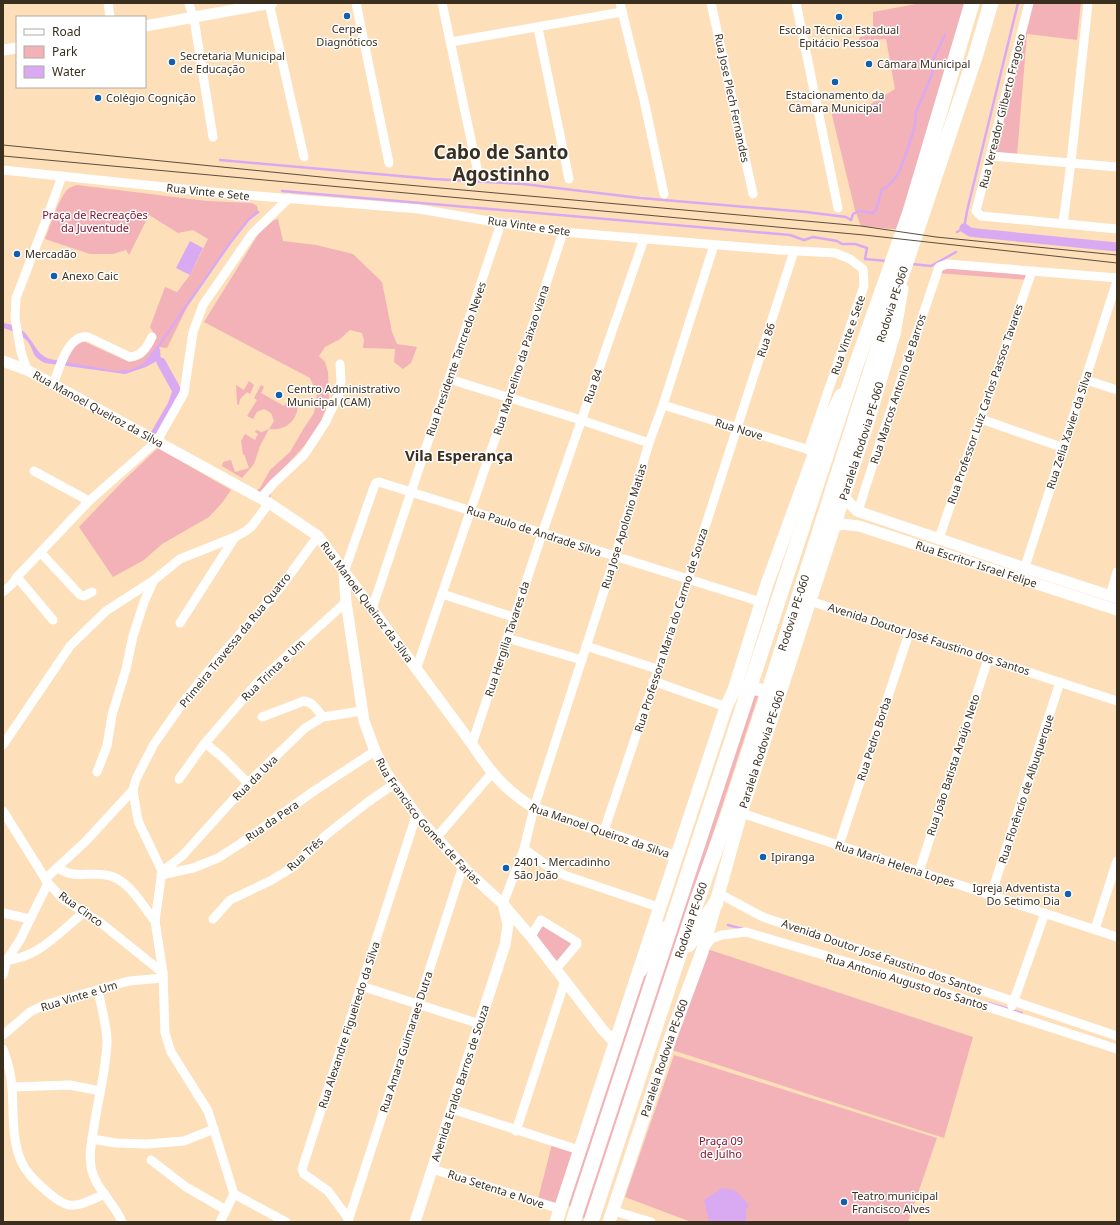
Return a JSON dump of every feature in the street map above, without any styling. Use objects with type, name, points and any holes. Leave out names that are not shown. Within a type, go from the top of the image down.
[{"type":"highway","points":[[915,215],[972,3]]},
{"type":"highway","name":"Rodovia PE-060","points":[[573,1222],[856,365],[896,274],[915,215],[976,54],[991,5]]},
{"type":"highway","name":"Rodovia PE-060","points":[[592,1222],[697,901],[772,699],[894,298],[896,274]]},
{"type":"highway","points":[[678,961],[717,898]]},
{"type":"highway","points":[[640,970],[679,902]]},
{"type":"main road","name":"Paralela Rodovia PE-060","points":[[611,1216],[669,1042],[702,952],[772,699],[810,601],[863,437],[894,334],[902,292],[896,274]]},
{"type":"main road","points":[[556,1222],[661,908],[726,707],[734,690],[761,602],[812,451],[856,365]]},
{"type":"main road","points":[[734,690],[740,687],[750,688],[772,699]]},
{"type":"main road","points":[[560,1209],[566,1217],[573,1222]]},
{"type":"main road","points":[[601,1222],[611,1216]]},
{"type":"street","points":[[108,3],[110,16]]},
{"type":"street","points":[[189,3],[195,25],[213,137]]},
{"type":"street","points":[[146,26],[270,3],[304,157]]},
{"type":"street","points":[[356,3],[389,163]]},
{"type":"street","points":[[442,3],[477,168]]},
{"type":"street","name":"Rua Jose Plech Fernandes","points":[[711,3],[753,194]]},
{"type":"street","points":[[796,3],[838,208]]},
{"type":"street","name":"Rua Vereador Gilberto Fragoso","points":[[1029,3],[976,210],[979,215],[982,216],[1063,224]]},
{"type":"street","points":[[1088,3],[1063,224],[1117,229]]},
{"type":"street","points":[[451,42],[538,28],[621,7],[644,100],[664,194]]},
{"type":"street","points":[[538,28],[569,179]]},
{"type":"street","points":[[3,50],[16,48]]},
{"type":"street","points":[[991,156],[1117,167]]},
{"type":"street","name":"Rua Vinte e Sete","points":[[3,170],[222,194],[419,209],[563,232],[714,245],[835,253],[850,259],[863,269],[864,286],[812,451]]},
{"type":"street","points":[[27,370],[21,352],[14,306],[17,292],[62,176]]},
{"type":"street","points":[[3,592],[11,581],[41,553],[89,501],[157,441],[184,393],[193,332],[203,305],[252,234],[289,198]]},
{"type":"street","name":"Rua Presidente Tancredo Neves","points":[[372,609],[501,223]]},
{"type":"street","name":"Rua Marcelino da Paixao viana","points":[[416,670],[509,398],[563,232]]},
{"type":"street","name":"Rua 84","points":[[542,534],[644,239]]},
{"type":"street","name":"Rua Jose Apolonio Matias","points":[[503,904],[524,849],[534,808],[615,557],[649,443],[663,405],[714,245]]},
{"type":"street","name":"Rua 86","points":[[737,428],[794,251]]},
{"type":"street","name":"Rua Marcos Antonio de Barros","points":[[858,511],[939,267],[947,264],[1032,271]]},
{"type":"street","points":[[1032,271],[1117,280]]},
{"type":"street","name":"Rua Professor Luiz Carlos Passos Tavares","points":[[939,538],[1032,271]]},
{"type":"street","name":"Rua Zelia Xavier da Silva","points":[[1023,574],[1117,280]]},
{"type":"street","points":[[53,385],[71,343],[83,336],[93,339],[123,355],[130,357],[141,354],[147,347],[152,337]]},
{"type":"street","points":[[6,362],[15,360],[21,352]]},
{"type":"street","name":"Rua Manoel Queiroz da Silva","points":[[6,362],[27,370],[265,501],[318,536],[492,773],[502,785],[518,798],[534,808],[677,857]]},
{"type":"street","points":[[3,746],[70,646],[106,611],[154,580],[180,559],[235,537],[252,526],[272,484],[304,455],[325,423],[339,394],[341,381],[340,364]]},
{"type":"street","points":[[450,379],[649,443]]},
{"type":"street","points":[[1086,380],[1117,390]]},
{"type":"street","name":"Rua Nove","points":[[663,405],[812,451]]},
{"type":"street","points":[[981,419],[1064,448]]},
{"type":"street","name":"Rua Professora Maria do Carmo de Souza","points":[[604,831],[737,428]]},
{"type":"street","points":[[863,437],[881,439]]},
{"type":"street","points":[[34,471],[89,501]]},
{"type":"street","name":"Rua Paulo de Andrade Silva","points":[[344,572],[374,487],[376,483],[379,482],[761,602]]},
{"type":"street","name":"Rua Escritor Israel Felipe","points":[[843,496],[858,511],[939,538],[1023,574],[1117,610]]},
{"type":"street","name":"Rua Escritor Israel Felipe","points":[[834,526],[842,524],[859,526],[1023,574],[1113,597]]},
{"type":"street","name":"Rua Hergilia Tavares da","points":[[472,744],[542,534]]},
{"type":"street","name":"Primeira Travessa da Rua Quatro","points":[[133,790],[136,780],[154,744],[184,701],[218,659],[280,588],[318,536]]},
{"type":"street","points":[[180,623],[235,537]]},
{"type":"street","points":[[41,553],[80,595],[84,596],[92,592]]},
{"type":"street","name":"Rua Francisco Gomes de Farias","points":[[344,572],[346,606],[362,711],[366,728],[375,751],[387,774],[416,816],[463,866],[503,904],[528,933],[602,1029],[615,1043]]},
{"type":"street","points":[[1113,597],[1117,572]]},
{"type":"street","points":[[97,772],[107,746],[112,715],[126,669],[137,623],[154,580]]},
{"type":"street","points":[[11,581],[53,620]]},
{"type":"street","points":[[442,594],[513,618]]},
{"type":"street","name":"Avenida Doutor José Faustino dos Santos","points":[[810,601],[1116,699]]},
{"type":"street","points":[[346,606],[349,607],[355,604],[362,604],[372,609]]},
{"type":"street","name":"Rua Trinta e Um","points":[[179,779],[205,743],[256,684],[346,606]]},
{"type":"street","name":"Rua Pedro Borba","points":[[839,845],[909,633]]},
{"type":"street","points":[[507,638],[582,660]]},
{"type":"street","points":[[586,646],[657,669]]},
{"type":"street","name":"Rua João Batista Araújo Neto","points":[[919,872],[988,659]]},
{"type":"street","points":[[653,682],[726,707]]},
{"type":"street","name":"Rua Florêncio de Albuquerque","points":[[991,895],[1060,682]]},
{"type":"street","points":[[262,717],[304,701],[314,705],[323,716]]},
{"type":"street","name":"Rua da Uva","points":[[162,873],[183,855],[248,783],[305,728],[323,716],[362,711]]},
{"type":"street","points":[[205,743],[222,757],[248,783]]},
{"type":"street","name":"Rua da Pera","points":[[162,873],[193,868],[218,858],[314,791],[375,751]]},
{"type":"street","points":[[436,838],[492,773]]},
{"type":"street","name":"Rua Três","points":[[212,919],[230,900],[270,881],[293,867],[326,836],[368,802],[394,784]]},
{"type":"street","points":[[3,974],[5,960],[20,940],[46,881],[86,841],[133,790]]},
{"type":"street","points":[[133,790],[140,823],[162,873],[155,921],[163,976],[165,1033],[167,1042],[171,1052],[208,1111],[234,1194],[220,1222]]},
{"type":"street","name":"Rua Cinco","points":[[3,810],[46,881],[63,899],[101,923],[163,976]]},
{"type":"street","name":"Rua Maria Helena Lopes","points":[[741,813],[1117,937]]},
{"type":"street","name":"Rua Alexandre Figueiredo da Silva","points":[[348,1220],[328,1191],[304,1174],[302,1169],[416,816]]},
{"type":"street","points":[[524,849],[564,875],[661,908]]},
{"type":"street","points":[[1095,929],[1117,861]]},
{"type":"street","name":"Rua Amara Guimaraes Dutra","points":[[348,1220],[463,866]]},
{"type":"street","points":[[58,868],[68,874],[106,875],[114,878],[130,890],[155,921]]},
{"type":"street","name":"Avenida Doutor José Faustino dos Santos","points":[[717,898],[763,917],[1012,1008],[1117,1036]]},
{"type":"street","name":"Avenida Eraldo Barros de Souza","points":[[415,1222],[505,945],[508,925],[503,904]]},
{"type":"street","points":[[3,913],[30,920]]},
{"type":"street","points":[[5,960],[23,956],[39,949],[83,913]]},
{"type":"street","points":[[1012,1008],[1045,913]]},
{"type":"street","points":[[505,945],[513,936],[528,933],[541,920],[577,943],[556,969]]},
{"type":"street","name":"Rua Antonio Augusto dos Santos","points":[[702,952],[711,940],[732,933],[746,932],[874,970],[1012,1008],[1117,1049]]},
{"type":"street","name":"Rua Vinte e Um","points":[[3,1035],[30,1012],[44,1005],[129,982],[163,976]]},
{"type":"street","points":[[516,1131],[565,981]]},
{"type":"street","points":[[361,986],[480,1024]]},
{"type":"street","points":[[98,990],[107,1042],[92,1139],[90,1157],[91,1167],[96,1182],[118,1212],[122,1222]]},
{"type":"street","points":[[3,1049],[8,1063],[12,1087],[16,1143],[22,1163],[32,1178],[54,1199],[66,1205],[78,1205],[105,1194]]},
{"type":"street","points":[[12,1087],[70,1085],[100,1091]]},
{"type":"street","points":[[452,1109],[516,1131],[579,1150]]},
{"type":"street","points":[[92,1139],[116,1143],[147,1144],[184,1140],[214,1129]]},
{"type":"street","points":[[150,1160],[186,1187],[226,1210]]},
{"type":"street","name":"Rua Setenta e Nove","points":[[432,1169],[560,1209]]},
{"type":"street","points":[[234,1194],[285,1222]]},
{"type":"street","points":[[611,1216],[651,1222]]},
{"type":"green space","points":[[921,3],[976,3],[904,230],[861,226],[855,210],[831,111],[859,111],[895,89],[886,39],[858,41],[860,37],[865,36],[864,31],[873,30],[873,12]]},
{"type":"green space","points":[[1032,3],[1081,3],[1077,40],[1027,34],[1017,156],[993,154]]},
{"type":"green space","name":"Praça de Recreações da Juventude","points":[[77,185],[207,201],[252,203],[257,206],[258,212],[249,219],[230,243],[192,297],[167,348],[158,347],[141,368],[125,374],[67,363],[65,358],[75,346],[83,341],[129,362],[146,353],[152,346],[156,336],[150,327],[165,287],[177,292],[190,275],[208,239],[193,230],[178,233],[149,215],[129,255],[126,250],[113,254],[90,254],[45,239],[61,198],[68,189]]},
{"type":"green space","points":[[278,219],[283,241],[316,245],[353,254],[382,282],[392,332],[397,344],[417,347],[411,363],[403,369],[394,362],[395,349],[363,348],[364,340],[362,333],[350,330],[340,339],[325,347],[319,356],[325,362],[328,372],[329,397],[320,425],[306,444],[274,479],[269,503],[252,494],[260,488],[270,470],[290,452],[314,413],[317,394],[310,378],[204,322],[259,233],[274,220]]},
{"type":"green space","points":[[939,267],[1032,271],[1029,280],[937,273]]},
{"type":"green space","points":[[249,381],[254,385],[250,394],[247,392],[240,399],[239,405],[237,404],[236,385],[244,390]]},
{"type":"green space","points":[[261,385],[264,387],[261,393],[284,406],[287,402],[292,405],[293,403],[298,405],[295,416],[290,424],[281,428],[269,429],[274,421],[271,413],[264,409],[257,412],[253,419],[247,416],[257,400],[254,398]]},
{"type":"green space","points":[[269,429],[260,446],[254,464],[242,478],[222,466],[223,462],[231,460],[235,472],[249,468],[244,454],[243,455],[241,441],[245,434],[255,440],[258,434],[255,432],[256,430],[262,432]]},
{"type":"green space","points":[[158,448],[231,490],[222,503],[209,517],[162,544],[144,560],[113,577],[79,527],[123,481]]},
{"type":"green space","points":[[750,695],[758,696],[587,1219],[580,1217]]},
{"type":"green space","points":[[541,918],[582,942],[562,968],[532,931]]},
{"type":"green space","points":[[663,936],[574,1208],[568,1205],[645,973]]},
{"type":"green space","points":[[707,949],[973,1037],[944,1138],[672,1050]]},
{"type":"green space","name":"Praça 09 de Julho","points":[[674,1055],[937,1138],[908,1222],[691,1222],[625,1197]]},
{"type":"green space","points":[[552,1144],[573,1150],[555,1205],[538,1199]]},
{"type":"water","points":[[190,241],[203,248],[190,275],[176,268]]},
{"type":"water","points":[[3,323],[12,325],[21,330],[26,334],[42,355],[50,359],[115,371],[130,370],[143,364],[157,346],[160,349],[161,362],[157,361],[146,367],[125,374],[45,363],[35,356],[26,339],[17,333],[3,328]]},
{"type":"water","points":[[722,1188],[735,1190],[749,1205],[746,1210],[746,1221],[709,1221],[704,1200]]},
{"type":"waterway","points":[[957,232],[964,228],[1018,3]]},
{"type":"waterway","points":[[220,160],[433,179],[523,184],[640,198],[806,212],[846,217],[851,220],[853,214],[859,211],[873,213],[876,210],[882,189],[888,186],[900,170],[915,126],[916,112],[932,74],[934,58],[945,35]]},
{"type":"waterway","points":[[282,191],[790,235],[804,240],[813,237],[837,241],[842,244],[855,244],[867,248],[865,259],[887,261]]},
{"type":"waterway","points":[[158,347],[230,243],[249,219],[258,212]]},
{"type":"waterway","points":[[964,228],[970,232],[977,233],[1117,247]]},
{"type":"waterway","points":[[912,264],[931,266],[956,252]]},
{"type":"waterway","points":[[154,436],[172,405],[177,391],[161,362]]},
{"type":"waterway","points":[[728,925],[743,929]]},
{"type":"waterway","points":[[989,1003],[1022,1013]]},
{"type":"tram line","points":[[3,145],[341,179],[861,226],[936,237],[1117,255]]},
{"type":"tram line","points":[[3,156],[864,235],[1117,263]]},
{"type":"place","name":"Cerpe Diagnóticos","points":[[347,16]]},
{"type":"place","name":"Escola Técnica Estadual Epitácio Pessoa","points":[[839,17]]},
{"type":"place","name":"Secretaria Municipal de Educação","points":[[172,62]]},
{"type":"place","name":"Câmara Municipal","points":[[869,64]]},
{"type":"place","name":"Estacionamento da Câmara Municipal","points":[[835,82]]},
{"type":"place","name":"Colégio Cognição","points":[[98,98]]},
{"type":"place","name":"Mercadão","points":[[17,254]]},
{"type":"place","name":"Anexo Caic","points":[[54,276]]},
{"type":"place","name":"Centro Administrativo Municipal (CAM)","points":[[279,395]]},
{"type":"place","name":"Ipiranga","points":[[763,857]]},
{"type":"place","name":"2401 - Mercadinho São João","points":[[506,868]]},
{"type":"place","name":"Igreja Adventista Do Setimo Dia","points":[[1068,894]]},
{"type":"place","name":"Teatro municipal Francisco Alves","points":[[844,1202]]},
{"type":"district","name":"Cabo de Santo Agostinho","points":[[501,163]]},
{"type":"district","name":"Vila Esperança","points":[[459,456]]}]
